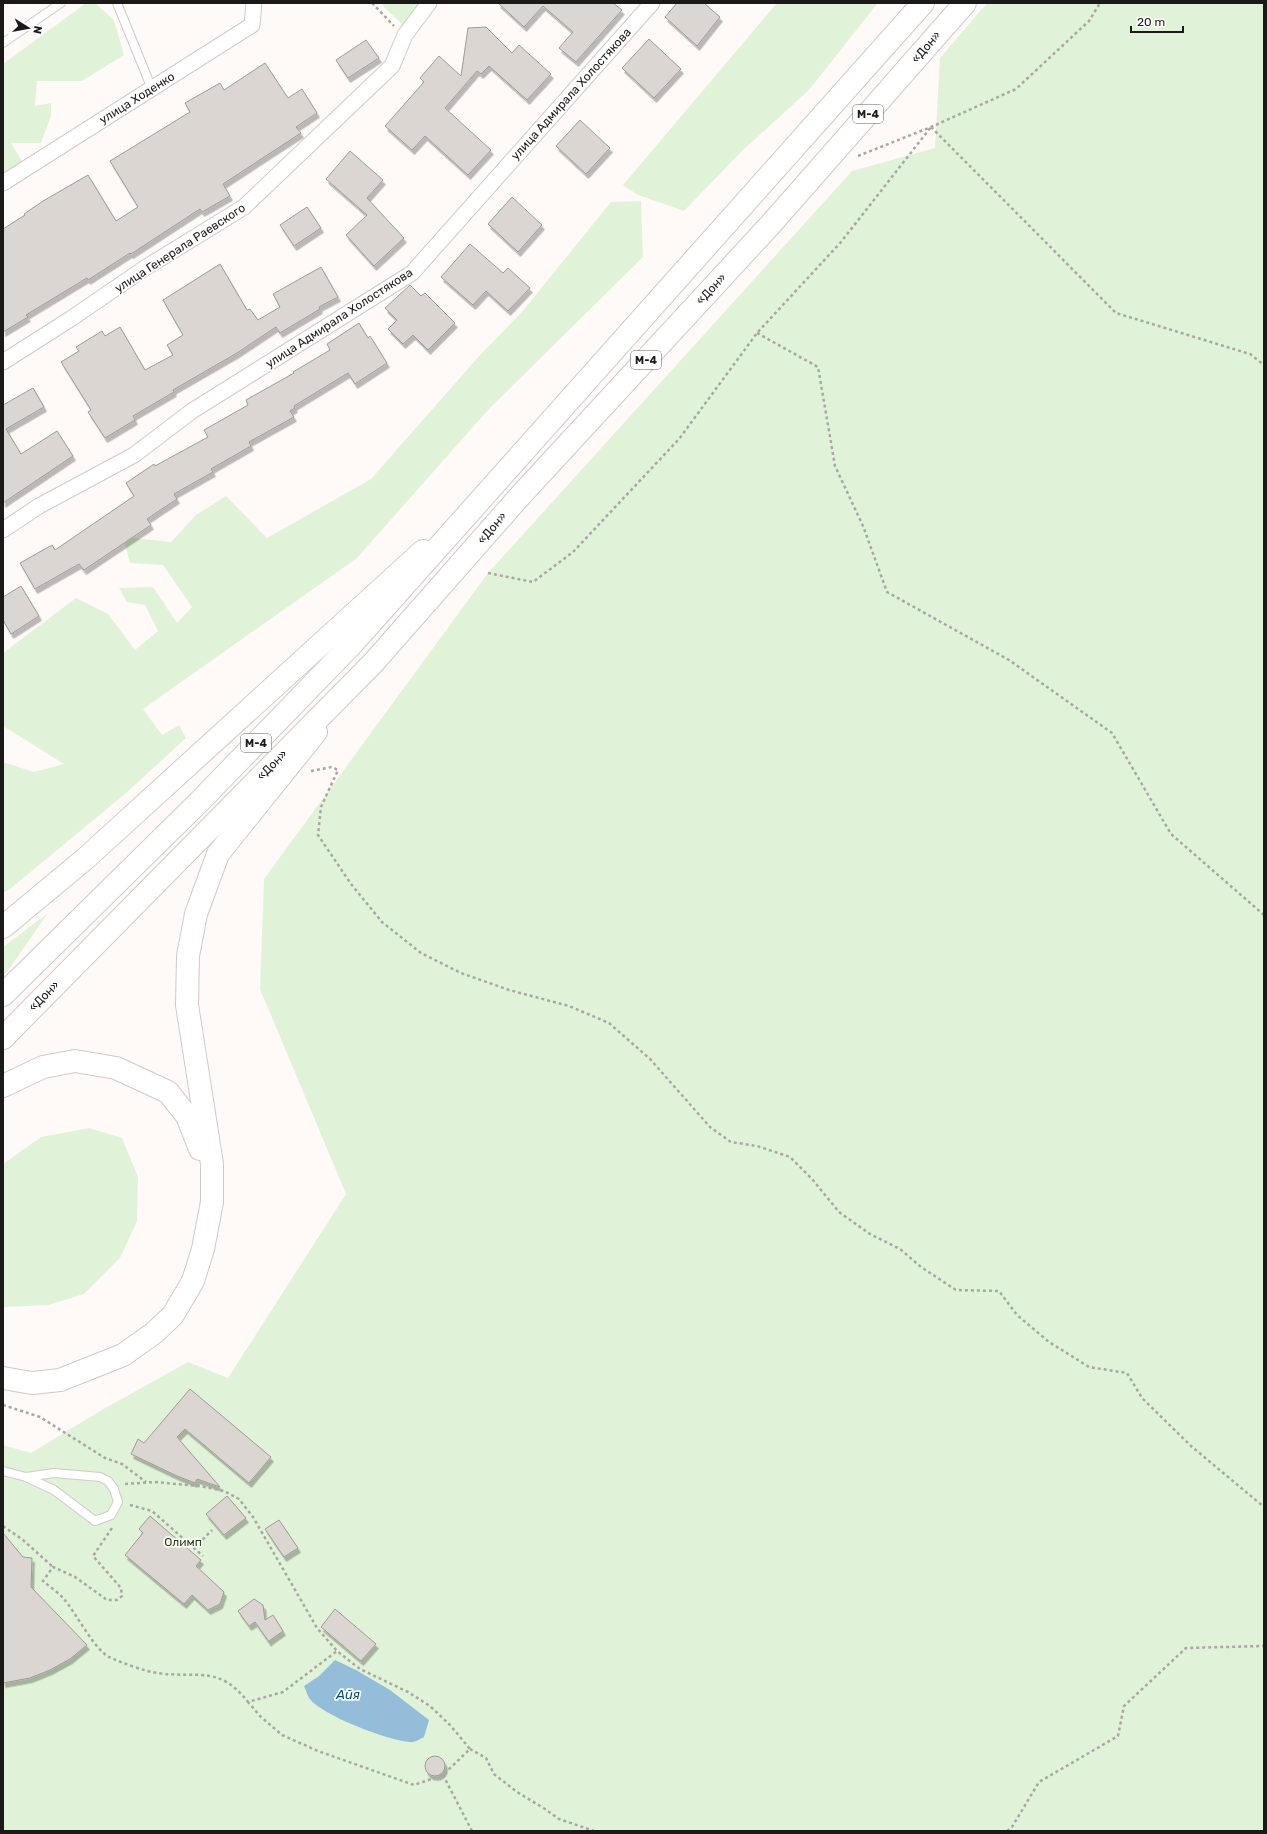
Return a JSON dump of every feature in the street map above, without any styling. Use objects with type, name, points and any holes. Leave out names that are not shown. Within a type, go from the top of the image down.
[{"type":"main road","name":"М-4","points":[[3,996],[199,802],[353,643],[923,3]]},
{"type":"main road","name":"«Дон»","points":[[3,1038],[374,662],[520,496],[771,224],[965,3]]},
{"type":"main road","points":[[3,927],[109,837],[380,592],[498,480]]},
{"type":"main road","points":[[3,1378],[32,1383],[60,1380],[123,1355],[154,1333],[173,1315],[193,1281],[203,1249],[212,1202],[212,1164],[187,1005],[188,956],[196,914],[218,854],[374,662]]},
{"type":"main road","points":[[3,1086],[43,1067],[75,1061],[116,1068],[168,1092],[187,1116],[200,1148],[206,1171],[208,1206],[203,1249]]},
{"type":"street","name":"улица Ходенко","points":[[3,183],[152,90],[252,25],[254,3]]},
{"type":"street","name":"улица Генерала Раевского","points":[[3,362],[72,318],[145,268],[244,207],[392,66],[405,35],[429,3]]},
{"type":"street","name":"улица Адмирала Холостякова","points":[[3,530],[39,506],[134,454],[192,411],[412,273],[652,3]]},
{"type":"lane","points":[[3,43],[61,3]]},
{"type":"lane","points":[[117,3],[152,90]]},
{"type":"lane","points":[[3,1471],[26,1477],[54,1490],[95,1521],[111,1515],[118,1502],[114,1489],[108,1481],[100,1477],[54,1473],[26,1477]]},
{"type":"path","points":[[372,3],[390,23],[405,35]]},
{"type":"path","points":[[852,158],[931,127],[1016,90],[1089,21],[1100,3]]},
{"type":"path","points":[[488,573],[533,582],[573,552],[679,439],[757,333],[841,242],[931,127]]},
{"type":"path","points":[[931,127],[1116,313],[1250,354],[1264,365]]},
{"type":"path","points":[[757,333],[818,366],[836,466],[863,526],[887,592],[1009,660],[1112,733],[1171,834],[1264,915]]},
{"type":"path","points":[[280,776],[332,767],[338,770],[321,807],[318,835],[351,884],[382,922],[421,953],[461,974],[509,990],[569,1006],[609,1023],[650,1059],[710,1127],[731,1142],[757,1146],[790,1157],[812,1179],[839,1212],[870,1234],[900,1249],[921,1267],[956,1290],[998,1291],[1017,1315],[1049,1342],[1089,1367],[1127,1373],[1142,1398],[1191,1446],[1264,1507]]},
{"type":"path","points":[[3,1405],[40,1417],[105,1458],[122,1464],[146,1482]]},
{"type":"path","points":[[114,1489],[127,1483],[146,1482],[200,1486],[224,1491],[239,1499],[253,1517],[317,1628],[337,1651],[360,1669],[408,1692],[430,1706],[450,1725],[470,1749],[486,1758],[494,1774],[517,1792],[545,1809],[558,1820],[594,1831]]},
{"type":"path","points":[[127,1483],[128,1490]]},
{"type":"path","points":[[125,1511],[129,1505],[128,1497]]},
{"type":"path","points":[[129,1505],[152,1512],[203,1556]]},
{"type":"path","points":[[3,1526],[23,1540],[53,1567],[75,1577],[107,1600],[117,1600],[122,1596],[121,1588],[93,1556],[115,1524]]},
{"type":"path","points":[[194,1548],[212,1530]]},
{"type":"path","points":[[53,1567],[44,1581],[64,1598],[93,1641],[107,1656],[157,1673],[206,1675],[224,1679],[238,1689],[260,1716],[282,1735],[318,1751],[414,1785],[443,1775],[470,1749]]},
{"type":"path","points":[[1007,1831],[1012,1827],[1040,1782],[1118,1736],[1124,1706],[1186,1648],[1264,1646]]},
{"type":"path","points":[[248,1702],[283,1692],[337,1651]]},
{"type":"path","points":[[443,1775],[472,1831]]},
{"type":"green space","points":[[86,3],[95,3],[114,20],[124,55],[82,81],[37,81],[35,106],[51,103],[51,116],[41,143],[11,143],[22,161],[3,177],[3,64]]},
{"type":"green space","points":[[382,3],[423,3],[404,26],[384,7]]},
{"type":"green space","points":[[777,3],[877,4],[809,90],[742,151],[684,211],[638,195],[623,185]]},
{"type":"green space","name":"Олимп","points":[[987,3],[1264,3],[1264,1831],[3,1831],[3,1445],[31,1453],[100,1411],[188,1362],[228,1378],[346,1194],[260,989],[264,879],[488,573],[852,171],[935,148],[940,58]]},
{"type":"green space","points":[[641,201],[643,257],[488,410],[357,558],[143,709],[162,735],[179,725],[186,738],[125,794],[10,889],[3,893],[3,762],[34,772],[64,764],[3,726],[3,653],[76,598],[108,614],[135,650],[158,631],[145,605],[127,602],[119,588],[153,587],[177,623],[192,607],[163,565],[130,563],[123,537],[171,542],[196,515],[226,496],[267,538],[371,479],[480,355],[521,313],[611,202]]},
{"type":"green space","points":[[48,913],[7,972],[3,976],[3,947]]},
{"type":"green space","points":[[89,1128],[122,1138],[138,1177],[137,1221],[120,1258],[84,1294],[48,1305],[3,1307],[3,1164],[41,1137]]},
{"type":"water","name":"Айя","points":[[335,1660],[356,1670],[390,1690],[429,1720],[424,1737],[412,1742],[400,1741],[356,1726],[316,1705],[309,1698],[304,1686],[319,1676]]},
{"type":"building","points":[[498,3],[613,3],[622,10],[576,62],[559,48],[573,32],[543,6],[524,27]]},
{"type":"building","points":[[677,3],[704,3],[720,17],[697,46],[665,17]]},
{"type":"building","points":[[486,27],[512,53],[519,45],[551,74],[527,100],[489,66],[481,74],[477,71],[445,108],[491,150],[468,175],[425,136],[412,150],[385,126],[424,82],[420,78],[439,56],[461,76],[468,28]]},
{"type":"building","points":[[649,39],[681,69],[654,98],[622,68]]},
{"type":"building","points":[[366,40],[379,58],[348,78],[336,60]]},
{"type":"building","points":[[265,63],[288,98],[302,89],[317,113],[296,127],[301,133],[223,184],[230,196],[202,212],[200,209],[131,254],[130,253],[88,280],[87,278],[26,315],[28,317],[3,332],[3,229],[43,201],[88,175],[116,221],[138,207],[110,161],[190,112],[185,103],[220,83],[224,90]]},
{"type":"building","points":[[580,120],[610,148],[586,174],[556,146]]},
{"type":"building","points":[[350,151],[383,180],[367,198],[404,238],[374,266],[346,235],[367,215],[326,179]]},
{"type":"building","points":[[512,197],[542,225],[518,252],[488,224]]},
{"type":"building","points":[[307,207],[321,228],[294,246],[280,225]]},
{"type":"building","points":[[470,244],[503,273],[508,268],[530,288],[508,311],[486,291],[473,305],[441,277]]},
{"type":"building","points":[[220,264],[247,310],[250,309],[258,320],[280,307],[273,294],[321,267],[338,297],[319,307],[320,309],[280,333],[276,327],[237,353],[173,390],[174,392],[133,416],[135,420],[105,438],[88,412],[91,410],[61,362],[79,351],[76,347],[102,331],[105,336],[120,327],[145,370],[173,355],[167,345],[183,335],[163,300]]},
{"type":"building","points":[[410,285],[421,296],[425,293],[455,323],[428,350],[413,335],[403,344],[388,329],[397,320],[385,308]]},
{"type":"building","points":[[359,323],[368,338],[370,336],[387,363],[355,384],[348,373],[294,406],[295,408],[290,411],[294,417],[249,442],[251,446],[211,469],[213,472],[174,494],[177,499],[147,519],[151,525],[84,570],[79,564],[35,589],[20,563],[52,545],[55,550],[134,496],[126,483],[154,464],[155,466],[208,437],[204,430],[248,405],[246,400],[294,373],[293,372],[330,350],[327,344]]},
{"type":"building","points":[[33,388],[44,407],[6,429],[21,454],[57,431],[73,456],[3,503],[3,405]]},
{"type":"building","points":[[21,586],[39,616],[11,634],[3,620],[3,597]]},
{"type":"building","points":[[190,1389],[271,1457],[249,1483],[185,1429],[177,1437],[220,1487],[197,1479],[195,1483],[131,1454],[138,1439],[144,1443]]},
{"type":"building","points":[[227,1496],[246,1518],[224,1535],[206,1514]]},
{"type":"building","points":[[150,1516],[201,1560],[196,1566],[224,1592],[220,1604],[208,1610],[192,1595],[184,1604],[125,1555],[143,1533],[139,1529]]},
{"type":"building","points":[[279,1520],[298,1548],[284,1557],[265,1529]]},
{"type":"building","points":[[3,1533],[23,1557],[32,1558],[31,1587],[87,1645],[70,1659],[50,1670],[30,1678],[3,1683]]},
{"type":"building","points":[[254,1599],[263,1605],[265,1620],[273,1615],[283,1631],[269,1642],[255,1622],[249,1626],[238,1611]]},
{"type":"building","points":[[335,1609],[376,1644],[361,1661],[321,1627]]},
{"type":"building","points":[[435,1756],[442,1759],[445,1766],[442,1773],[435,1776],[428,1773],[425,1766],[428,1759]]}]
